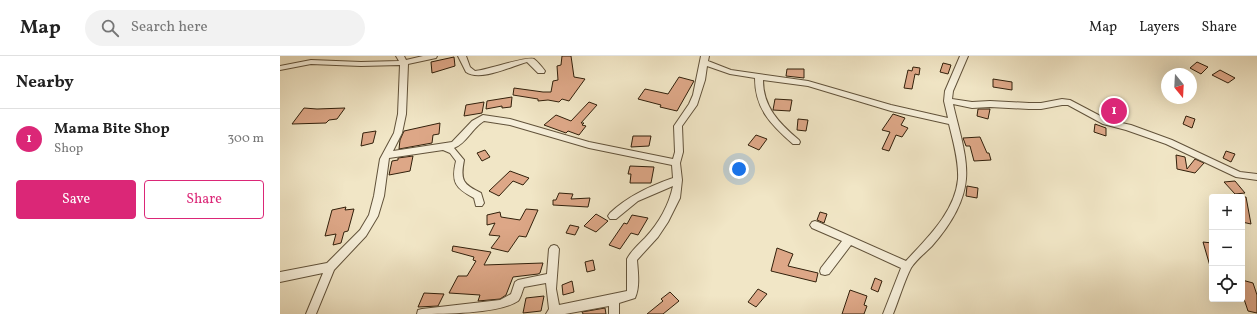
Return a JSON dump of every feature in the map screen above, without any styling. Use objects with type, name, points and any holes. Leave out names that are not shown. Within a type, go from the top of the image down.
[{"type":"street","points":[[280,68],[311,62],[361,64],[432,56]]},
{"type":"street","points":[[462,56],[465,66],[473,73],[483,73],[527,60],[531,61],[541,71]]},
{"type":"street","points":[[888,314],[907,266],[918,256],[943,225],[953,209],[959,192],[962,179],[960,155],[948,101],[949,91],[964,56]]},
{"type":"street","points":[[312,314],[330,267],[363,233],[373,216],[379,196],[384,159],[398,133],[402,114],[402,59]]},
{"type":"street","points":[[554,249],[552,278],[553,313],[631,295],[633,289],[632,259],[655,234],[665,219],[675,198],[678,180],[676,163],[679,152],[678,126],[693,105],[697,95],[704,59],[721,70],[808,84],[891,108],[952,122]]},
{"type":"street","points":[[759,77],[758,89],[768,114],[778,126],[796,142]]},
{"type":"street","points":[[948,101],[972,105],[1008,104],[1029,106],[1041,106],[1062,102],[1070,103],[1106,122],[1128,127],[1169,142],[1224,170],[1257,177]]},
{"type":"street","points":[[386,155],[454,145],[462,140],[474,123],[483,118],[514,124],[590,146],[635,153],[676,163]]},
{"type":"street","points":[[445,147],[453,151],[460,160],[456,178],[459,183],[478,196],[479,203]]},
{"type":"street","points":[[613,216],[627,203],[678,180]]},
{"type":"street","points":[[815,225],[907,266]]},
{"type":"street","points":[[825,271],[849,240]]},
{"type":"street","points":[[280,277],[330,267]]},
{"type":"street","points":[[422,314],[502,305],[515,297],[519,285],[522,283],[552,278]]},
{"type":"street","points":[[614,300],[614,314]]},
{"type":"building","points":[[562,56],[571,56],[574,77],[585,79],[569,101],[562,99],[559,102],[548,100],[538,101],[538,99],[513,95],[514,88],[551,92],[553,81],[558,80],[557,66],[561,65]]},
{"type":"building","points":[[454,57],[455,66],[432,73],[431,62]]},
{"type":"building","points":[[1197,62],[1208,67],[1201,74],[1197,72],[1197,68],[1190,68]]},
{"type":"building","points":[[943,63],[951,65],[948,74],[940,72]]},
{"type":"building","points":[[913,67],[920,68],[919,75],[915,74],[912,89],[904,88],[908,70],[912,71]]},
{"type":"building","points":[[787,69],[804,69],[804,78],[786,76]]},
{"type":"building","points":[[1220,70],[1235,78],[1228,83],[1212,75]]},
{"type":"building","points":[[679,77],[694,81],[677,111],[638,99],[645,89],[668,94]]},
{"type":"building","points":[[993,79],[1012,82],[1012,90],[993,87]]},
{"type":"building","points":[[512,97],[511,107],[502,108],[502,106],[486,109],[487,101]]},
{"type":"building","points":[[775,99],[792,100],[790,111],[773,110]]},
{"type":"building","points":[[484,102],[482,113],[464,116],[466,105]]},
{"type":"building","points":[[589,102],[597,105],[581,123],[584,123],[582,125],[586,126],[579,135],[568,131],[566,133],[544,125],[556,115],[571,121]]},
{"type":"building","points":[[304,108],[345,108],[337,119],[329,120],[326,123],[292,124]]},
{"type":"building","points":[[978,109],[990,109],[988,119],[977,116]]},
{"type":"building","points":[[893,114],[905,118],[901,125],[908,128],[902,137],[896,135],[889,151],[882,149],[890,132],[882,130]]},
{"type":"building","points":[[1186,116],[1195,119],[1192,128],[1183,124]]},
{"type":"building","points":[[798,119],[808,120],[806,131],[797,130]]},
{"type":"building","points":[[440,123],[439,134],[433,135],[432,143],[399,149],[400,140],[404,131]]},
{"type":"building","points":[[1095,124],[1106,128],[1106,136],[1094,132]]},
{"type":"building","points":[[376,131],[373,143],[361,146],[363,133]]},
{"type":"building","points":[[756,135],[767,139],[759,150],[748,145]]},
{"type":"building","points":[[633,136],[651,136],[649,146],[631,147]]},
{"type":"building","points":[[980,137],[987,153],[989,153],[991,160],[974,161],[970,146],[966,146],[963,138]]},
{"type":"building","points":[[485,150],[490,157],[482,161],[477,153]]},
{"type":"building","points":[[1226,151],[1235,154],[1231,162],[1223,158]]},
{"type":"building","points":[[1176,155],[1185,157],[1187,169],[1195,159],[1204,163],[1195,173],[1177,169]]},
{"type":"building","points":[[413,156],[410,171],[389,175],[392,161],[398,160],[398,158]]},
{"type":"building","points":[[630,166],[654,167],[651,183],[630,183],[631,174],[628,174]]},
{"type":"building","points":[[510,171],[529,178],[523,185],[513,181],[499,196],[489,191]]},
{"type":"building","points":[[1235,181],[1245,193],[1235,194],[1224,182]]},
{"type":"building","points":[[967,186],[978,188],[977,198],[966,196]]},
{"type":"building","points":[[559,193],[573,194],[571,199],[590,198],[588,207],[553,205],[553,200],[556,200]]},
{"type":"building","points":[[1245,197],[1246,197],[1251,224],[1245,223]]},
{"type":"building","points":[[346,207],[345,210],[354,209],[348,231],[344,232],[341,243],[333,245],[336,234],[325,236],[332,210]]},
{"type":"building","points":[[526,209],[538,210],[526,237],[519,236],[508,252],[491,248],[500,236],[489,235],[495,223],[487,225],[487,215],[500,212],[501,217],[520,220]]},
{"type":"building","points":[[820,212],[827,214],[824,223],[817,220]]},
{"type":"building","points":[[596,214],[608,221],[596,232],[584,226]]},
{"type":"building","points":[[632,215],[648,218],[638,235],[631,233],[620,249],[609,245],[624,223],[627,224]]},
{"type":"building","points":[[570,225],[579,227],[575,235],[566,233]]},
{"type":"building","points":[[1203,242],[1209,243],[1209,263]]},
{"type":"building","points":[[453,246],[491,252],[484,265],[543,263],[540,273],[538,274],[513,277],[506,295],[500,299],[478,301],[480,295],[449,293],[458,276],[467,276],[476,261],[473,260],[474,257],[452,251]]},
{"type":"building","points":[[777,248],[793,254],[788,266],[818,273],[816,282],[771,271]]},
{"type":"building","points":[[593,260],[595,270],[587,272],[585,262]]},
{"type":"building","points":[[875,278],[882,281],[878,292],[871,289]]},
{"type":"building","points":[[572,281],[574,292],[563,295],[562,285]]},
{"type":"building","points":[[1245,281],[1253,283],[1257,295],[1257,313],[1248,311],[1245,302]]},
{"type":"building","points":[[758,289],[767,294],[756,307],[748,302]]},
{"type":"building","points":[[850,290],[867,296],[864,305],[867,306],[864,314],[842,314]]},
{"type":"building","points":[[670,292],[679,301],[663,314],[647,314],[663,301],[661,299]]},
{"type":"building","points":[[424,293],[444,294],[438,306],[418,307]]},
{"type":"building","points":[[544,296],[541,311],[523,313],[526,298]]},
{"type":"building","points":[[605,308],[606,314],[583,314],[582,312]]},
{"type":"place","name":"Mama Bite Shop","points":[[1114,111]]}]
